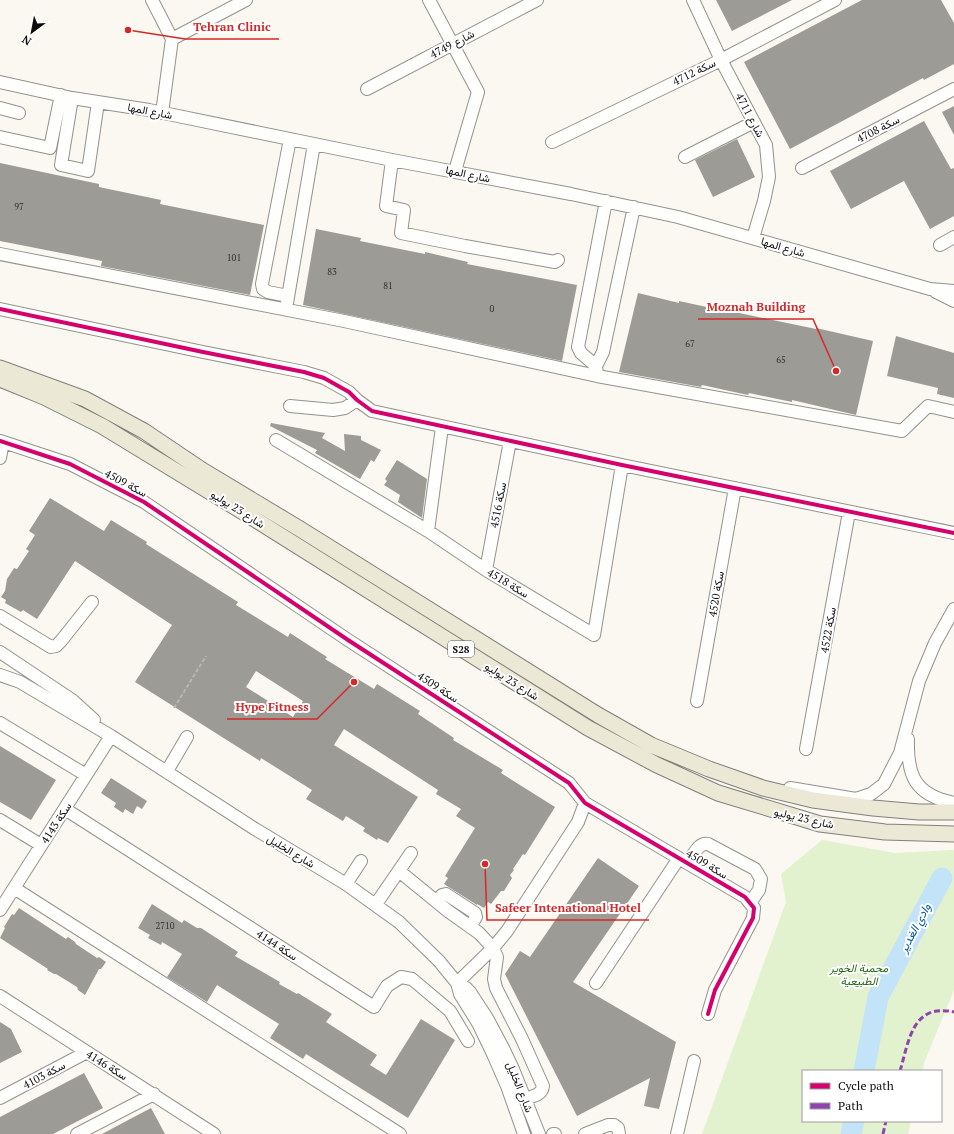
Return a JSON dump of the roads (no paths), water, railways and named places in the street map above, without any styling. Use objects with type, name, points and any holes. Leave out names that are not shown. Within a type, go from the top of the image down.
[{"type":"main road","name":"شارع 23 يوليو","points":[[0,368],[85,399],[144,431],[202,470],[300,529],[598,715],[651,745],[709,769],[763,788],[813,800],[873,808],[920,812],[954,812]]},
{"type":"main road","name":"شارع 23 يوليو","points":[[0,379],[44,397],[102,426],[588,728],[657,765],[718,793],[820,824],[885,832],[954,834]]},
{"type":"main road","points":[[0,390],[44,397]]},
{"type":"street","points":[[152,0],[172,39],[162,113]]},
{"type":"street","points":[[172,39],[246,0]]},
{"type":"street","points":[[429,0],[478,92],[455,171]]},
{"type":"street","name":"4749 شارع","points":[[367,89],[537,0]]},
{"type":"street","name":"4711 شارع","points":[[693,0],[721,60],[766,146],[769,177],[753,238]]},
{"type":"street","name":"سكة 4712","points":[[552,142],[721,60],[836,0]]},
{"type":"street","name":"شارع المها","points":[[0,82],[66,96],[162,113],[392,160],[455,171],[491,180],[606,201],[678,217],[930,289],[954,301]]},
{"type":"street","name":"سكة 4708","points":[[802,168],[954,89]]},
{"type":"street","points":[[66,96],[61,165],[88,171],[98,102]]},
{"type":"street","points":[[0,137],[50,148],[66,96]]},
{"type":"street","points":[[0,108],[19,113]]},
{"type":"street","points":[[685,157],[754,122]]},
{"type":"street","points":[[288,296],[268,292],[263,289],[262,284],[290,139]]},
{"type":"street","points":[[286,310],[314,144]]},
{"type":"street","points":[[392,160],[386,206],[404,210],[401,233],[517,256],[555,262],[558,260]]},
{"type":"street","points":[[596,371],[578,347],[606,201]]},
{"type":"street","points":[[596,371],[603,352],[634,207]]},
{"type":"street","points":[[940,245],[954,237]]},
{"type":"street","points":[[0,254],[902,431],[928,406],[954,412]]},
{"type":"street","name":"شارع المها","points":[[930,289],[954,291]]},
{"type":"street","points":[[0,309],[195,351],[304,372],[324,378],[349,392],[372,411],[622,466],[953,533]]},
{"type":"street","points":[[290,406],[333,410],[345,408],[357,400]]},
{"type":"street","points":[[428,531],[442,427]]},
{"type":"street","name":"سكة 4518","points":[[276,440],[428,531],[486,570],[594,635],[622,466]]},
{"type":"street","name":"سكة 4516","points":[[486,570],[510,441]]},
{"type":"street","points":[[0,458],[2,442]]},
{"type":"street","name":"سكة 4509","points":[[2,442],[70,464],[144,502],[348,640],[569,783],[585,803],[745,897],[750,904]]},
{"type":"street","name":"سكة 4520","points":[[697,701],[735,488]]},
{"type":"street","name":"سكة 4522","points":[[806,749],[849,512]]},
{"type":"street","points":[[0,616],[51,647],[56,646],[61,641],[92,602]]},
{"type":"street","points":[[709,769],[745,776],[791,788],[856,799],[871,794],[884,784],[900,752],[919,681],[935,642],[954,609]]},
{"type":"street","name":"شارع الخليل","points":[[0,652],[72,700],[111,736]]},
{"type":"street","name":"شارع الخليل","points":[[0,675],[20,682],[111,736],[255,829],[346,884],[376,904],[398,922],[439,961],[457,983],[470,992],[502,1045],[539,1134]]},
{"type":"street","points":[[0,723],[86,775]]},
{"type":"street","points":[[908,726],[908,756],[912,775],[920,789],[935,797],[954,803]]},
{"type":"street","name":"سكة 4143","points":[[0,910],[111,736]]},
{"type":"street","points":[[167,771],[187,737]]},
{"type":"street","points":[[457,983],[493,948],[507,931],[578,822],[585,803]]},
{"type":"street","name":"سكة 4144","points":[[65,809],[374,1007],[387,986],[401,977],[412,979],[450,1011],[468,1041]]},
{"type":"street","points":[[0,820],[41,845]]},
{"type":"street","points":[[596,983],[684,860],[700,845],[708,844],[755,869],[761,879],[759,890],[750,904],[754,908],[753,918],[715,990],[708,1014]]},
{"type":"street","points":[[376,904],[411,852]]},
{"type":"street","points":[[346,884],[362,861]]},
{"type":"street","points":[[399,871],[451,914],[470,926],[493,948],[496,957],[494,979],[496,988],[544,1086],[539,1094],[525,1099]]},
{"type":"street","points":[[14,888],[400,1134]]},
{"type":"street","name":"شارع الخليل","points":[[457,983],[460,994],[478,1023],[496,1061],[507,1086],[524,1134]]},
{"type":"street","name":"سكة 4146","points":[[0,996],[214,1134]]},
{"type":"street","points":[[502,1045],[520,1035]]},
{"type":"street","name":"سكة 4103","points":[[0,1098],[87,1052]]},
{"type":"street","points":[[677,1134],[694,1061]]},
{"type":"street","points":[[77,1134],[154,1094]]},
{"type":"street","points":[[585,1134],[608,1125],[614,1125],[618,1128],[619,1134]]},
{"type":"waterway","name":"وادي الغدير","points":[[864,1070],[878,997],[942,878]]},
{"type":"waterway","name":"وادي الغدير","points":[[851,1134],[854,1122]]},
{"type":"place","name":"Tehran Clinic","points":[[128,30]]},
{"type":"place","name":"Moznah Building","points":[[836,371]]},
{"type":"place","name":"Hype Fitness","points":[[354,682]]},
{"type":"place","name":"Safeer Intenational Hotel","points":[[485,864]]},
{"type":"park label","name":"محمية الخوير الطبيعية","points":[[859,974]]}]
